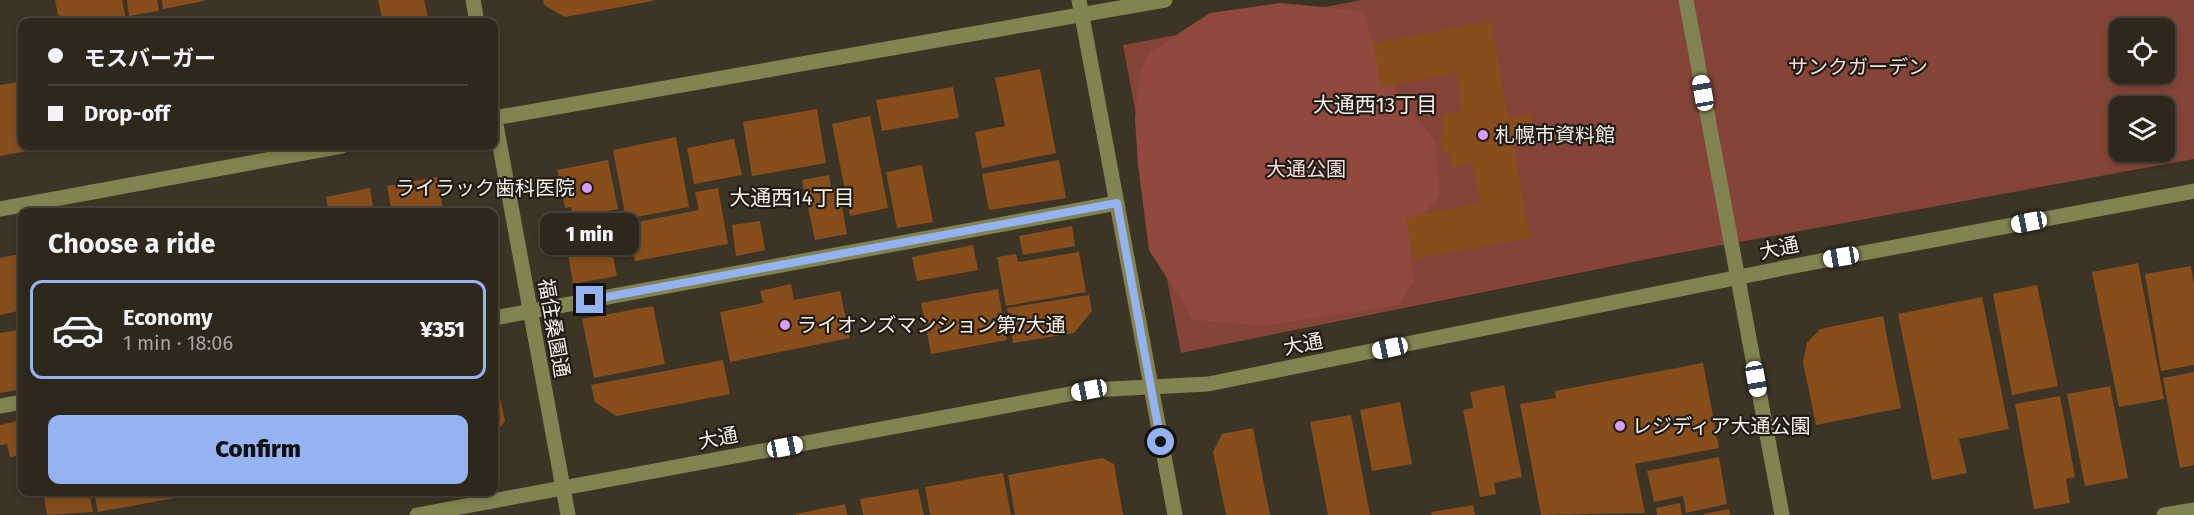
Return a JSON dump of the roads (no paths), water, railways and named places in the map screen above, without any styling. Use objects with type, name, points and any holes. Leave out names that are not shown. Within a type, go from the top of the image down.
[{"type":"street","points":[[473,0],[476,18]]},
{"type":"street","points":[[498,115],[1081,7],[1165,0]]},
{"type":"street","points":[[1686,0],[1782,515]]},
{"type":"street","points":[[1081,7],[1175,515]]},
{"type":"street","name":"福住桑園通","points":[[498,138],[568,515]]},
{"type":"street","points":[[0,209],[320,150]]},
{"type":"street","name":"大通","points":[[417,515],[1091,390],[1208,384],[1737,278],[2194,191]]},
{"type":"street","points":[[498,317],[1117,203]]},
{"type":"street","points":[[0,406],[18,403]]},
{"type":"street","points":[[2164,515],[2194,510]]},
{"type":"place","name":"札幌市資料館","points":[[1483,135]]},
{"type":"place","name":"ライラック歯科医院","points":[[587,188]]},
{"type":"place","name":"ライオンズマンション第7大通","points":[[785,325]]},
{"type":"place","name":"レジディア大通公園","points":[[1620,426]]},
{"type":"district","name":"大通西13丁目","points":[[1375,105]]},
{"type":"district","name":"大通西14丁目","points":[[792,198]]},
{"type":"park label","name":"サンクガーデン","points":[[1858,67]]},
{"type":"park label","name":"大通公園","points":[[1306,169]]}]
